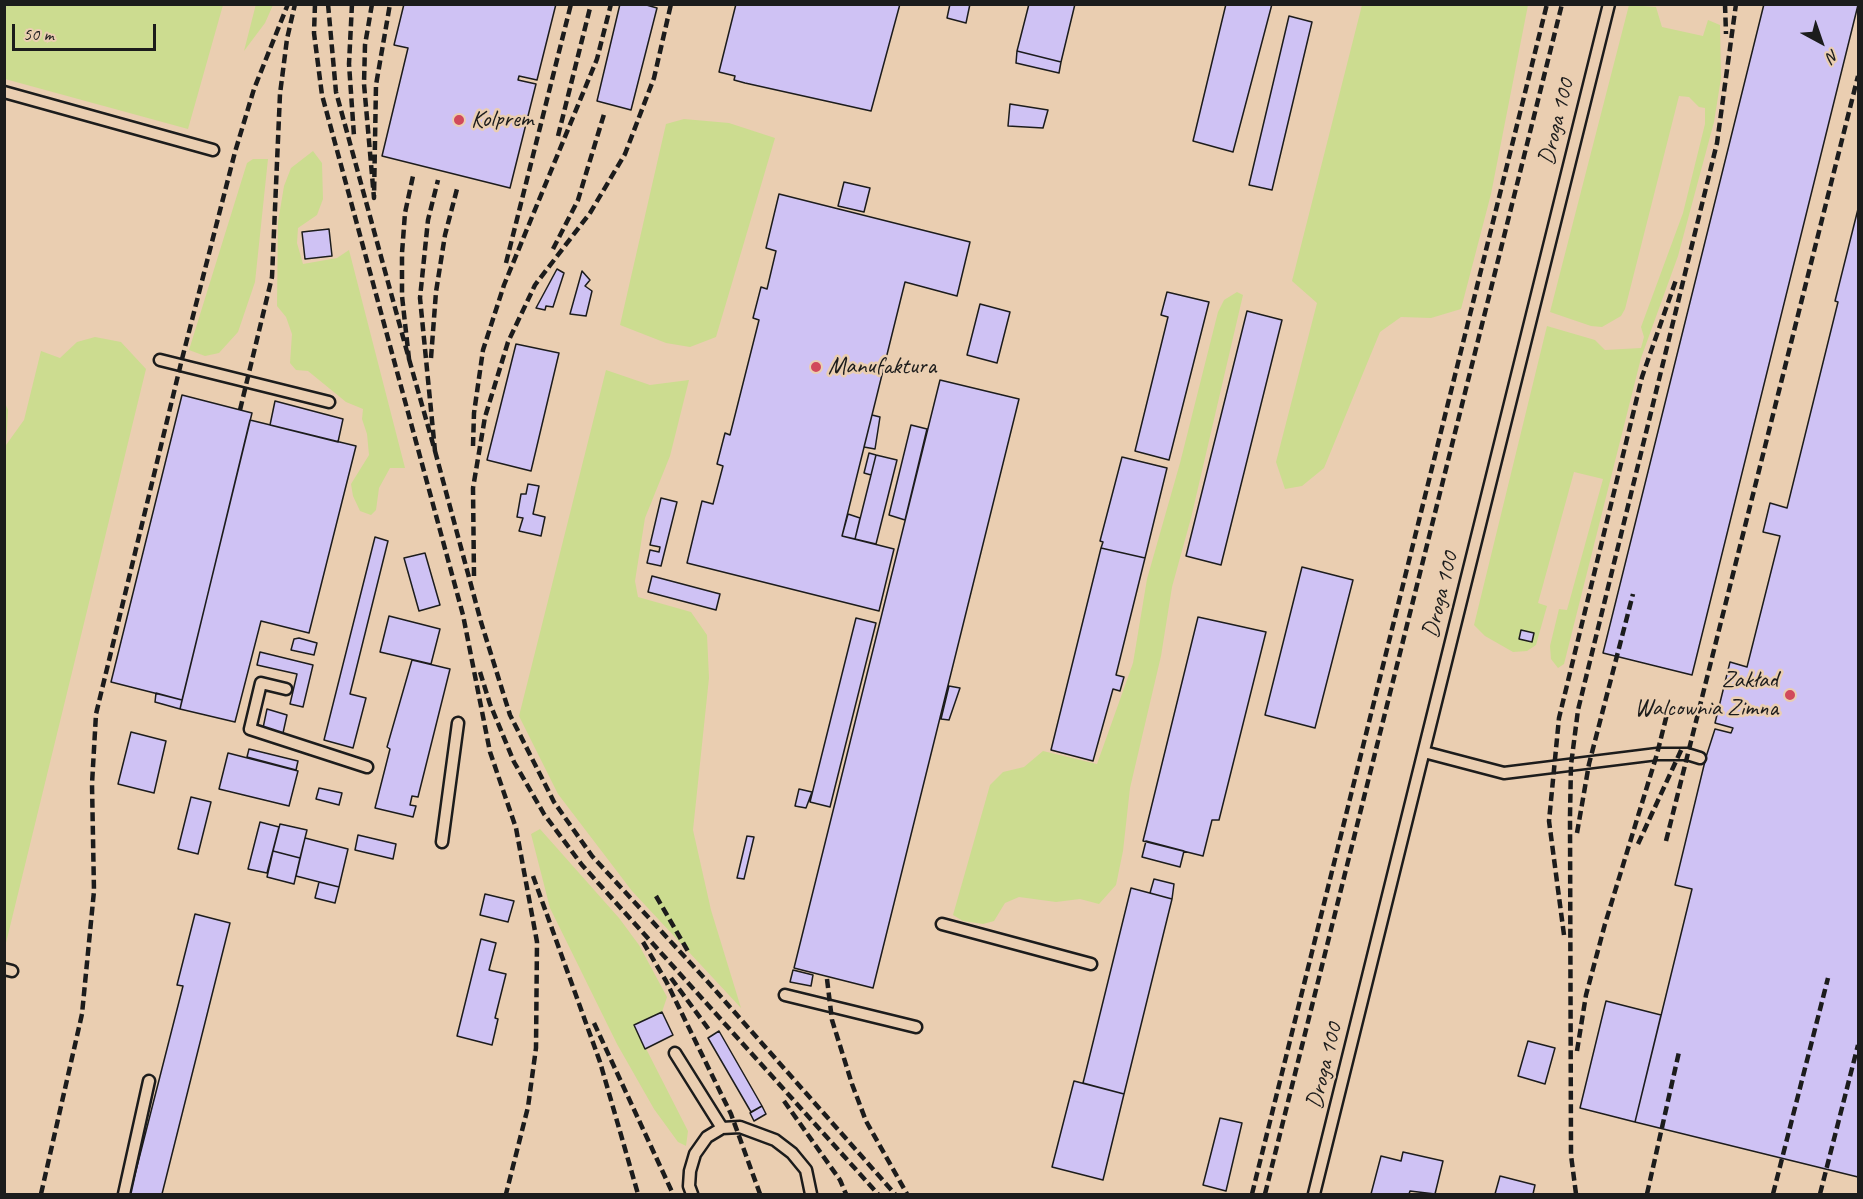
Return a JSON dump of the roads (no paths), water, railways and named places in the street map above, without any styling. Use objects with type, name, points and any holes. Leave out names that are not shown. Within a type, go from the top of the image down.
[{"type":"lane","name":"Droga 100","points":[[1314,1194],[1534,298],[1609,4]]},
{"type":"lane","points":[[4,92],[213,150]]},
{"type":"lane","points":[[160,360],[329,402]]},
{"type":"lane","points":[[286,689],[261,683],[250,729],[368,766]]},
{"type":"lane","points":[[442,842],[458,723]]},
{"type":"lane","points":[[1424,752],[1504,773],[1658,754],[1688,754],[1700,759]]},
{"type":"lane","points":[[942,924],[1091,964]]},
{"type":"lane","points":[[785,995],[916,1027]]},
{"type":"lane","points":[[675,1053],[722,1128]]},
{"type":"lane","points":[[124,1194],[149,1080]]},
{"type":"lane","points":[[692,1194],[690,1172],[696,1154],[707,1137],[722,1128],[740,1127],[775,1140],[792,1154],[806,1170],[811,1194]]},
{"type":"railway","points":[[41,1194],[82,1014],[94,891],[92,784],[96,714],[235,152],[254,89],[288,4]]},
{"type":"railway","points":[[240,410],[272,277],[280,94],[287,39],[295,4]]},
{"type":"railway","points":[[315,4],[314,33],[322,95],[463,615],[490,752],[516,828],[537,942],[536,1048],[528,1107],[506,1194]]},
{"type":"railway","points":[[328,4],[336,92],[409,359],[402,296],[402,253],[405,213],[413,176]]},
{"type":"railway","points":[[352,4],[349,64],[354,136]]},
{"type":"railway","points":[[372,4],[365,45],[364,84],[374,198],[376,85],[390,4]]},
{"type":"railway","points":[[506,263],[571,4]]},
{"type":"railway","points":[[558,136],[591,4]]},
{"type":"railway","points":[[473,446],[474,413],[483,350],[504,285],[597,59],[611,4]]},
{"type":"railway","points":[[474,576],[473,488],[485,417],[508,342],[535,285],[590,213],[625,154],[654,78],[671,4]]},
{"type":"railway","points":[[1252,1194],[1547,4]]},
{"type":"railway","points":[[1265,1194],[1562,4]]},
{"type":"railway","points":[[1725,4],[1726,34]]},
{"type":"railway","points":[[1576,1194],[1571,1155],[1570,816],[1571,765],[1578,710],[1717,143],[1736,4]]},
{"type":"railway","points":[[1666,841],[1858,76]]},
{"type":"railway","points":[[553,249],[578,200],[605,111]]},
{"type":"railway","points":[[409,359],[435,451],[420,298],[428,220],[438,180]]},
{"type":"railway","points":[[431,358],[436,292],[445,235],[457,189]]},
{"type":"railway","points":[[1564,935],[1549,821],[1559,718],[1642,377],[1676,280]]},
{"type":"railway","points":[[435,451],[481,622],[510,715],[554,802],[592,856],[707,981],[895,1194]]},
{"type":"railway","points":[[1577,833],[1589,764],[1633,594]]},
{"type":"railway","points":[[480,672],[490,704],[514,762],[544,814],[582,865],[878,1194]]},
{"type":"railway","points":[[1577,1051],[1586,995],[1668,710]]},
{"type":"railway","points":[[1638,844],[1683,746]]},
{"type":"railway","points":[[533,876],[600,1062],[638,1194]]},
{"type":"railway","points":[[656,896],[689,953]]},
{"type":"railway","points":[[643,942],[666,981],[731,1114],[760,1194]]},
{"type":"railway","points":[[671,978],[710,1031]]},
{"type":"railway","points":[[1773,1194],[1828,978]]},
{"type":"railway","points":[[827,979],[832,1020],[852,1084],[866,1121],[907,1194]]},
{"type":"railway","points":[[594,1023],[673,1194]]},
{"type":"railway","points":[[1820,1194],[1858,1045]]},
{"type":"railway","points":[[1647,1194],[1679,1052]]},
{"type":"railway","points":[[784,1101],[840,1180],[846,1194]]},
{"type":"place","name":"Kolprem","points":[[459,120]]},
{"type":"place","name":"Manufaktura","points":[[816,367]]},
{"type":"place","name":"Zakład Walcownia Zimna","points":[[1790,695]]}]
